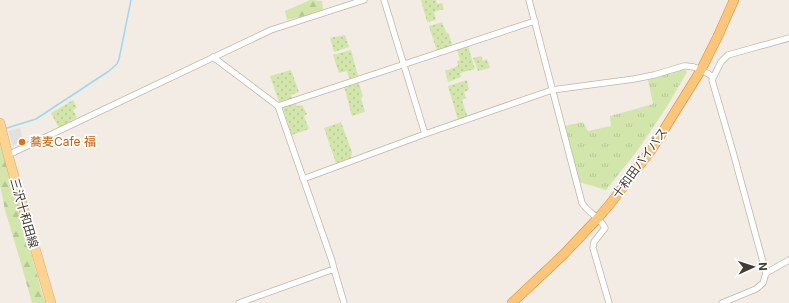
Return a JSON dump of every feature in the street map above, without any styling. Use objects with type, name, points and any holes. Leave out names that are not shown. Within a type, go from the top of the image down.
[{"type":"highway","name":"十和田バイパス","points":[[512,303],[564,254],[598,218],[652,150],[701,70],[734,0]]},
{"type":"main road","name":"三沢十和田線","points":[[0,123],[51,303]]},
{"type":"street","points":[[8,155],[271,30],[364,0]]},
{"type":"street","points":[[384,0],[425,134]]},
{"type":"street","points":[[529,0],[582,203],[592,215],[598,218],[605,228],[594,242],[593,248],[608,303]]},
{"type":"street","points":[[278,106],[535,21]]},
{"type":"street","points":[[722,303],[762,285],[766,273],[712,80],[721,62],[728,55],[789,38]]},
{"type":"street","points":[[213,57],[278,106],[332,261],[344,303]]},
{"type":"street","points":[[303,179],[425,134],[552,90],[634,79],[684,66],[694,66],[713,77]]},
{"type":"street","points":[[766,273],[789,260]]},
{"type":"street","points":[[239,303],[334,269]]},
{"type":"green space","points":[[310,0],[322,1],[323,11],[287,20],[285,11]]},
{"type":"green space","points":[[421,0],[436,0],[437,4],[442,3],[444,9],[434,12],[436,20],[427,22]]},
{"type":"green space","points":[[442,22],[446,32],[449,34],[452,45],[437,51],[429,26]]},
{"type":"green space","points":[[345,35],[349,47],[334,52],[330,38]]},
{"type":"green space","points":[[468,46],[475,69],[460,73],[461,77],[448,82],[445,71],[458,66],[457,61],[460,60],[457,50]]},
{"type":"green space","points":[[351,50],[358,76],[349,78],[347,71],[339,73],[333,55]]},
{"type":"green space","points":[[481,56],[483,61],[487,59],[490,68],[478,71],[473,58]]},
{"type":"green space","points":[[684,69],[687,72],[666,108],[637,151],[606,190],[579,182],[564,126],[583,122],[588,131],[611,126],[610,116],[653,104],[648,80]]},
{"type":"green space","points":[[291,70],[299,92],[291,95],[292,98],[279,102],[270,76]]},
{"type":"green space","points":[[467,80],[469,90],[464,92],[466,98],[462,100],[468,118],[458,120],[448,86]]},
{"type":"green space","points":[[358,81],[363,96],[361,98],[365,112],[352,116],[344,86]]},
{"type":"green space","points":[[73,100],[77,108],[73,110],[77,117],[59,128],[51,113]]},
{"type":"green space","points":[[295,103],[297,106],[302,105],[307,114],[304,116],[309,129],[292,135],[283,108]]},
{"type":"green space","points":[[341,122],[352,152],[351,158],[336,163],[324,128]]},
{"type":"green space","points":[[0,138],[46,303],[32,303],[5,210],[0,185]]},
{"type":"shaded area","points":[[20,128],[23,140],[13,146],[8,131]]},
{"type":"waterway","points":[[5,128],[36,119],[109,71],[117,64],[131,0]]},
{"type":"place","name":"蕎麦Cafe 福","points":[[22,142]]}]
